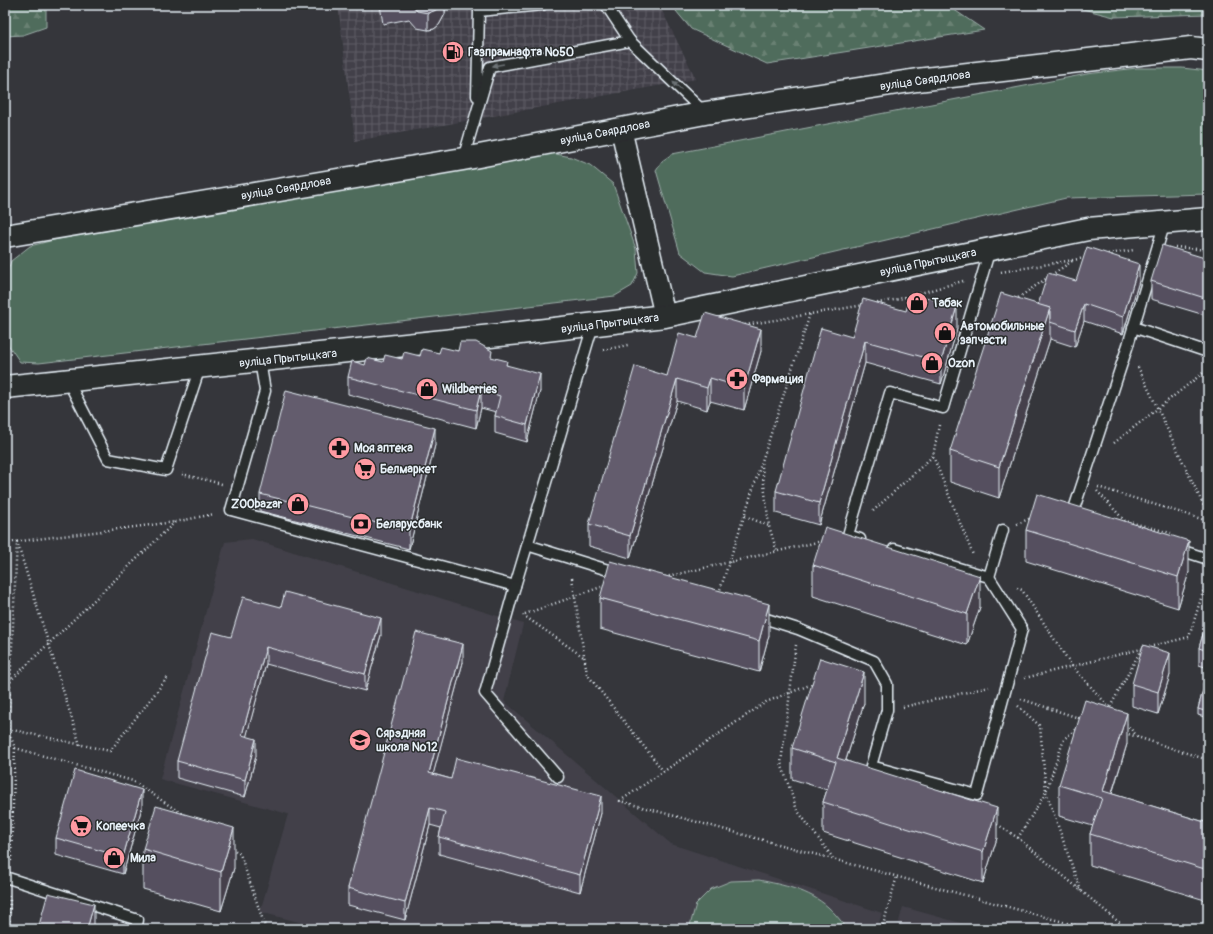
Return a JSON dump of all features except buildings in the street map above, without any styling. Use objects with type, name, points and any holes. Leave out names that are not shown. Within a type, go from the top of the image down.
[{"type":"street","name":"вуліца Свярдлова","points":[[5,236],[464,158],[705,113],[917,80],[1184,49],[1208,50]]},
{"type":"street","points":[[621,129],[665,316]]},
{"type":"street","name":"вуліца Прытыцкага","points":[[5,387],[260,361],[665,316],[1088,229],[1208,219]]},
{"type":"lane","points":[[477,111],[479,12],[542,5]]},
{"type":"lane","points":[[606,5],[630,41],[705,113]]},
{"type":"lane","points":[[464,158],[490,67],[630,41]]},
{"type":"lane","points":[[1087,520],[1072,516],[1086,483],[1088,463],[1128,344],[1165,222]]},
{"type":"lane","points":[[870,542],[848,535],[890,393],[943,408],[990,249]]},
{"type":"lane","points":[[558,777],[485,692],[527,545],[593,325]]},
{"type":"lane","points":[[1133,327],[1208,352]]},
{"type":"lane","points":[[260,361],[265,391],[231,510],[515,586]]},
{"type":"lane","points":[[68,381],[108,459],[166,470],[200,367]]},
{"type":"lane","points":[[985,576],[1003,530]]},
{"type":"lane","points":[[527,545],[646,582]]},
{"type":"lane","points":[[746,612],[798,629],[874,660],[887,684],[887,710],[871,766],[977,795],[1022,629],[985,576],[885,546]]},
{"type":"lane","points":[[1170,547],[1208,559]]},
{"type":"lane","points":[[8,878],[138,920],[136,929]]},
{"type":"path","points":[[1104,255],[1158,246],[1208,250]]},
{"type":"path","points":[[740,326],[899,299],[982,276],[1089,257]]},
{"type":"path","points":[[1010,303],[1074,260]]},
{"type":"path","points":[[718,596],[810,314]]},
{"type":"path","points":[[1128,344],[1208,515]]},
{"type":"path","points":[[585,353],[631,345]]},
{"type":"path","points":[[1088,463],[1208,368]]},
{"type":"path","points":[[943,408],[933,456],[985,576],[1022,590],[1072,666],[1115,712]]},
{"type":"path","points":[[646,582],[848,535],[933,456]]},
{"type":"path","points":[[761,465],[770,526],[777,552]]},
{"type":"path","points":[[166,470],[237,487]]},
{"type":"path","points":[[1086,483],[1208,521]]},
{"type":"path","points":[[1086,483],[1125,521],[1178,535]]},
{"type":"path","points":[[5,543],[175,522],[231,510]]},
{"type":"path","points":[[745,516],[770,526]]},
{"type":"path","points":[[1003,530],[1032,518]]},
{"type":"path","points":[[10,682],[175,522]]},
{"type":"path","points":[[17,542],[80,744]]},
{"type":"path","points":[[9,929],[8,878],[15,748],[8,729],[17,542]]},
{"type":"path","points":[[887,710],[1008,682],[1189,637],[1208,575]]},
{"type":"path","points":[[565,576],[579,580]]},
{"type":"path","points":[[572,578],[587,674],[664,772]]},
{"type":"path","points":[[594,584],[608,586]]},
{"type":"path","points":[[523,615],[601,586]]},
{"type":"path","points":[[509,610],[523,615],[585,658]]},
{"type":"path","points":[[798,629],[781,762],[797,810],[834,859]]},
{"type":"path","points":[[1104,711],[1110,707],[1141,649]]},
{"type":"path","points":[[8,729],[110,751],[168,677]]},
{"type":"path","points":[[817,682],[766,702],[620,801],[1089,929]]},
{"type":"path","points":[[1004,694],[1040,726],[1046,792],[1082,891]]},
{"type":"path","points":[[1004,694],[1086,720],[1064,739],[1046,792],[1018,838]]},
{"type":"path","points":[[1124,722],[1138,737]]},
{"type":"path","points":[[1123,732],[1208,760]]},
{"type":"path","points":[[15,748],[133,781],[184,815]]},
{"type":"path","points":[[977,795],[988,818],[1018,838],[1127,929]]},
{"type":"path","points":[[228,846],[240,854],[266,929]]},
{"type":"path","points":[[882,929],[897,876]]},
{"type":"shaded area","points":[[338,5],[659,5],[696,79],[355,141]]},
{"type":"shaded area","name":"Сярэдняя школа №12","points":[[252,539],[523,624],[504,701],[671,844],[882,913],[877,929],[326,929],[260,912],[288,814],[160,779],[225,542]]},
{"type":"shaded area","points":[[903,907],[982,929],[897,929]]},
{"type":"green space","points":[[5,5],[46,5],[46,27],[23,35],[5,36]]},
{"type":"green space","points":[[677,5],[947,5],[984,30],[767,64],[691,29],[676,11]]},
{"type":"green space","points":[[1067,5],[1208,5],[1208,14],[1114,17]]},
{"type":"green space","points":[[1137,68],[1182,68],[1208,71],[1208,194],[1066,198],[732,276],[705,272],[680,253],[656,170],[662,161],[672,154],[1087,74]]},
{"type":"green space","points":[[551,153],[571,157],[590,165],[613,184],[636,249],[638,273],[632,286],[615,296],[39,363],[20,362],[7,343],[5,279],[11,261],[30,246],[58,239]]},
{"type":"green space","points":[[759,880],[786,886],[813,896],[831,909],[846,929],[689,929],[696,904],[711,889],[731,881]]},
{"type":"place","name":"Газпрамнафта №50","points":[[453,52]]},
{"type":"place","name":"Табак","points":[[917,303]]},
{"type":"place","name":"Автомобильные запчасти","points":[[945,333]]},
{"type":"place","name":"Ozon","points":[[932,363]]},
{"type":"place","name":"Фармация","points":[[737,379]]},
{"type":"place","name":"Wildberries","points":[[427,389]]},
{"type":"place","name":"Моя аптека","points":[[339,448]]},
{"type":"place","name":"Белмаркет","points":[[365,469]]},
{"type":"place","name":"ZOObazar","points":[[298,504]]},
{"type":"place","name":"Беларусбанк","points":[[361,524]]},
{"type":"place","name":"Сярэдняя школа №12","points":[[360,740]]},
{"type":"place","name":"Копеечка","points":[[81,826]]},
{"type":"place","name":"Мила","points":[[114,858]]}]
